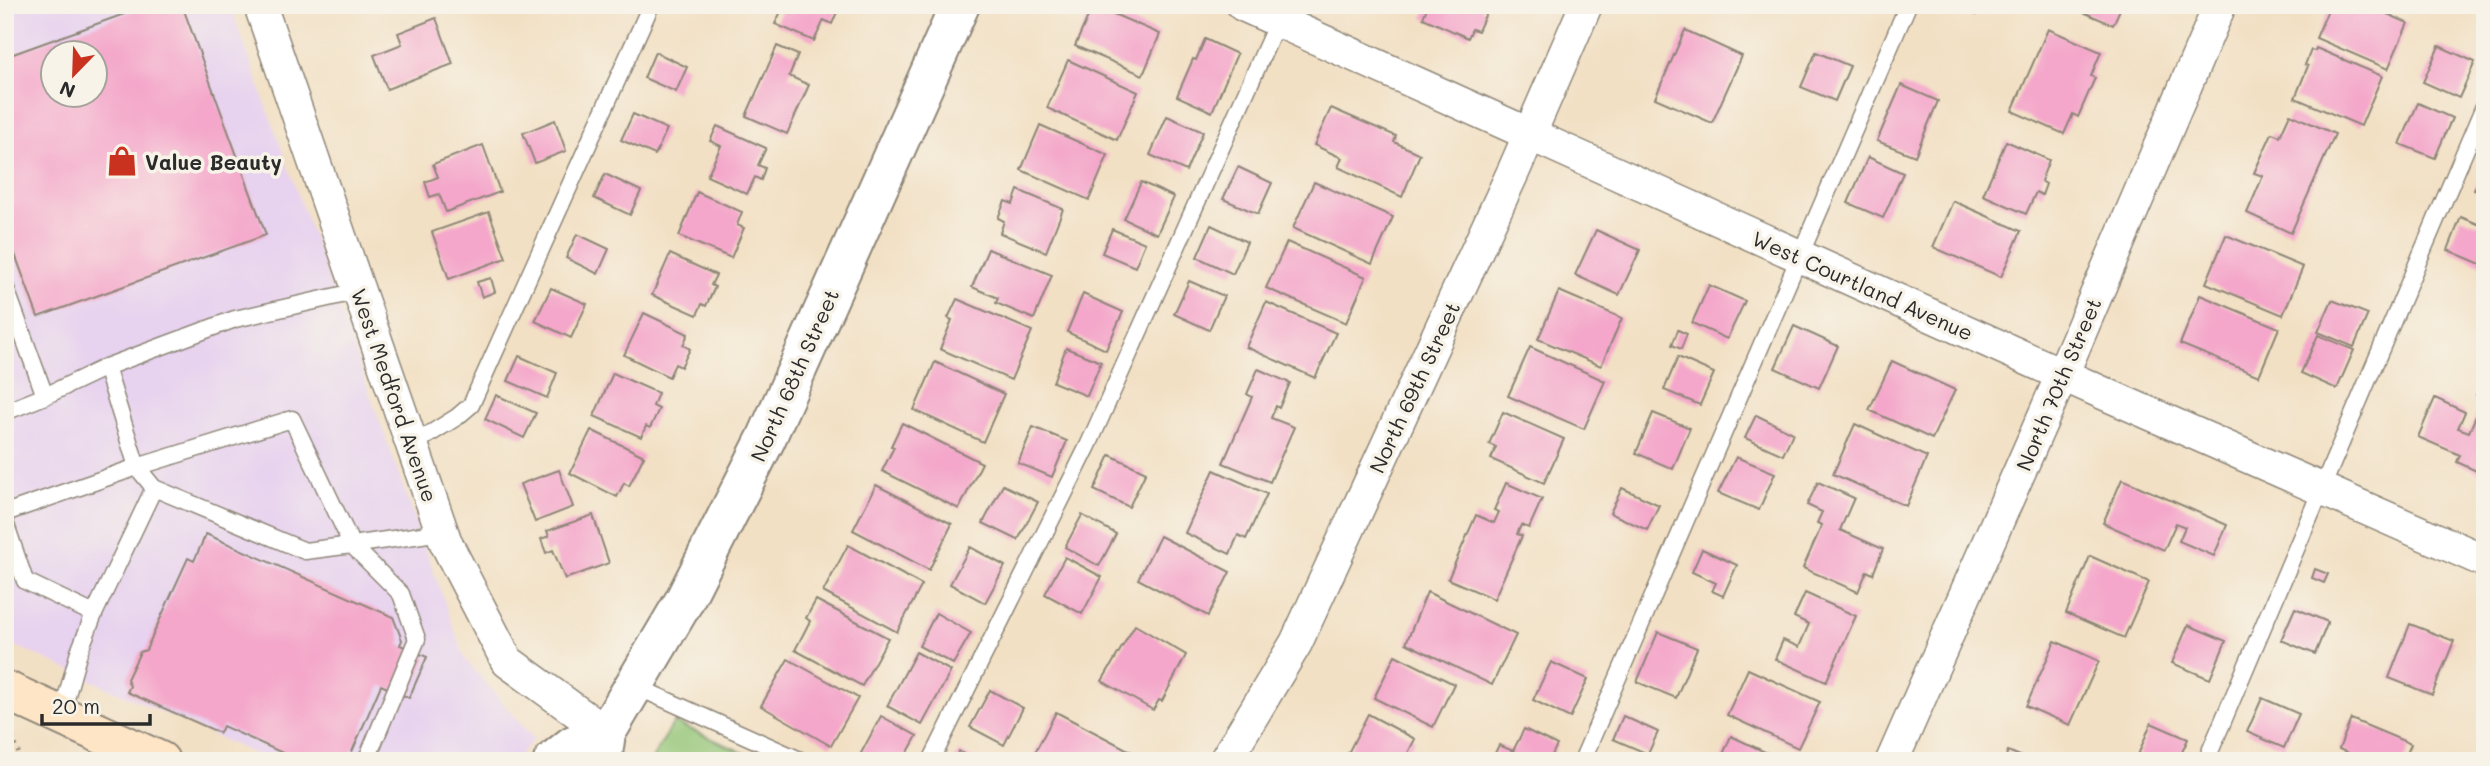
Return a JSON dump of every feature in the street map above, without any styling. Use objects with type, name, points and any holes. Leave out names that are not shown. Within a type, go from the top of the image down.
[{"type":"main road","points":[[5,690],[160,761]]},
{"type":"street","name":"West Medford Avenue","points":[[260,5],[442,532],[507,661],[604,747]]},
{"type":"street","name":"North 68th Street","points":[[604,747],[635,686],[684,601],[766,439],[960,5]]},
{"type":"street","name":"West Courtland Avenue","points":[[1243,5],[1282,13],[1530,134],[2062,375],[2485,561]]},
{"type":"street","name":"North 69th Street","points":[[1226,761],[1296,643],[1530,134],[1586,5]]},
{"type":"street","name":"North 70th Street","points":[[1892,761],[2062,375],[2220,5]]},
{"type":"street","points":[[552,761],[573,745],[604,747]]},
{"type":"lane","points":[[412,445],[471,405],[651,5]]},
{"type":"lane","points":[[1582,761],[1908,5]]},
{"type":"lane","points":[[931,761],[1088,446],[1282,13]]},
{"type":"lane","points":[[2206,761],[2485,104]]},
{"type":"lane","points":[[5,286],[45,396]]},
{"type":"lane","points":[[5,412],[106,367],[234,319],[359,290]]},
{"type":"lane","points":[[106,367],[137,467],[153,488],[305,551],[442,532]]},
{"type":"lane","points":[[5,513],[137,467],[292,419],[352,545],[401,594],[418,639],[366,761]]},
{"type":"lane","points":[[61,716],[93,614],[153,488]]},
{"type":"lane","points":[[5,522],[25,581],[93,614]]},
{"type":"lane","points":[[635,686],[802,761]]},
{"type":"path","points":[[13,738],[20,757]]},
{"type":"shaded area","points":[[5,5],[230,5],[465,659],[534,739],[514,761],[270,761],[5,641]]},
{"type":"green space","points":[[674,722],[762,761],[651,761]]},
{"type":"building","name":"Value Beauty","points":[[149,5],[182,5],[266,235],[38,317],[5,227],[5,57],[38,45],[38,108],[108,108],[108,38],[58,38]]},
{"type":"building","points":[[784,5],[840,5],[832,24],[824,20],[814,41],[775,24]]},
{"type":"building","points":[[1093,5],[1160,34],[1143,75],[1075,46]]},
{"type":"building","points":[[1428,5],[1483,5],[1481,9],[1487,11],[1478,31],[1472,29],[1468,38],[1423,18]]},
{"type":"building","points":[[1955,5],[1980,5],[1976,15]]},
{"type":"building","points":[[2067,5],[2122,5],[2113,25]]},
{"type":"building","points":[[2330,5],[2367,5],[2408,23],[2388,69],[2316,38]]},
{"type":"building","points":[[436,18],[453,64],[387,89],[374,55],[402,44],[398,33]]},
{"type":"building","points":[[2048,29],[2101,52],[2091,76],[2095,78],[2078,117],[2073,114],[2064,134],[2012,111]]},
{"type":"building","points":[[1685,30],[1742,56],[1712,123],[1655,98]]},
{"type":"building","points":[[1205,39],[1237,54],[1212,112],[1177,96]]},
{"type":"building","points":[[777,46],[798,55],[789,76],[809,85],[787,134],[746,116]]},
{"type":"building","points":[[2439,46],[2475,62],[2459,98],[2423,82]]},
{"type":"building","points":[[2316,48],[2382,76],[2361,126],[2295,98],[2308,66],[2305,65],[2311,50],[2315,51]]},
{"type":"building","points":[[655,52],[687,67],[676,92],[644,78]]},
{"type":"building","points":[[1816,52],[1850,66],[1835,101],[1801,87]]},
{"type":"building","points":[[1068,60],[1138,92],[1117,140],[1047,108]]},
{"type":"building","points":[[1901,85],[1938,101],[1915,156],[1877,141]]},
{"type":"building","points":[[2418,103],[2452,118],[2435,158],[2400,144]]},
{"type":"building","points":[[1331,108],[1396,136],[1394,142],[1420,154],[1402,197],[1338,167],[1342,158],[1314,145]]},
{"type":"building","points":[[633,114],[667,129],[655,155],[621,140]]},
{"type":"building","points":[[2290,114],[2335,134],[2291,233],[2247,213],[2263,176],[2254,173],[2272,133],[2280,136]]},
{"type":"building","points":[[1167,116],[1203,132],[1186,171],[1150,155]]},
{"type":"building","points":[[555,120],[566,151],[535,163],[523,133]]},
{"type":"building","points":[[1040,125],[1108,155],[1089,200],[1021,170]]},
{"type":"building","points":[[717,126],[766,148],[758,165],[765,168],[761,180],[755,177],[747,194],[707,176],[721,146],[710,141]]},
{"type":"building","points":[[2006,141],[2049,160],[2041,181],[2046,184],[2042,195],[2036,192],[2026,214],[1983,195]]},
{"type":"building","points":[[483,145],[500,192],[446,212],[439,194],[430,197],[425,182],[438,177],[433,164]]},
{"type":"building","points":[[1868,157],[1903,173],[1883,218],[1848,203]]},
{"type":"building","points":[[2485,166],[2485,195],[2474,190]]},
{"type":"building","points":[[1238,167],[1272,183],[1258,214],[1223,199]]},
{"type":"building","points":[[605,174],[641,191],[630,215],[594,198]]},
{"type":"building","points":[[1141,182],[1174,197],[1157,234],[1124,219]]},
{"type":"building","points":[[1314,182],[1393,217],[1372,264],[1293,228]]},
{"type":"building","points":[[1018,190],[1063,209],[1046,252],[1000,233],[1004,221],[998,218],[1005,201],[1013,204]]},
{"type":"building","points":[[697,192],[742,212],[737,225],[744,228],[731,258],[679,236]]},
{"type":"building","points":[[1953,201],[2021,231],[2001,277],[1933,247]]},
{"type":"building","points":[[489,212],[506,258],[449,279],[432,232]]},
{"type":"building","points":[[2461,217],[2485,227],[2485,266],[2448,250]]},
{"type":"building","points":[[1211,225],[1247,242],[1233,274],[1197,257]]},
{"type":"building","points":[[1112,229],[1145,243],[1135,267],[1102,253]]},
{"type":"building","points":[[1596,230],[1640,250],[1619,295],[1575,275]]},
{"type":"building","points":[[577,234],[609,249],[598,274],[566,258]]},
{"type":"building","points":[[2226,235],[2303,267],[2283,315],[2206,283]]},
{"type":"building","points":[[1287,242],[1366,277],[1346,323],[1266,288]]},
{"type":"building","points":[[988,249],[1052,275],[1034,319],[996,303],[998,298],[972,287]]},
{"type":"building","points":[[670,254],[716,275],[711,285],[715,287],[706,306],[702,304],[697,315],[652,295]]},
{"type":"building","points":[[491,278],[495,292],[482,297],[477,282]]},
{"type":"building","points":[[1189,281],[1224,296],[1209,330],[1174,314]]},
{"type":"building","points":[[1709,285],[1745,301],[1727,339],[1692,323]]},
{"type":"building","points":[[551,288],[587,304],[571,338],[535,321]]},
{"type":"building","points":[[1559,291],[1622,318],[1601,366],[1538,339]]},
{"type":"building","points":[[1083,294],[1123,312],[1106,350],[1067,332]]},
{"type":"building","points":[[2200,295],[2279,328],[2259,376],[2180,344]]},
{"type":"building","points":[[957,299],[1032,331],[1011,380],[940,349],[952,320],[948,318]]},
{"type":"building","points":[[2332,300],[2368,314],[2354,347],[2318,332]]},
{"type":"building","points":[[1266,302],[1336,333],[1315,378],[1246,347]]},
{"type":"building","points":[[644,313],[688,334],[683,345],[690,349],[681,367],[675,364],[669,377],[624,355]]},
{"type":"building","points":[[1794,326],[1838,346],[1819,388],[1775,368]]},
{"type":"building","points":[[1678,330],[1687,334],[1681,349],[1672,345]]},
{"type":"building","points":[[2318,335],[2354,350],[2337,389],[2301,373]]},
{"type":"building","points":[[1530,347],[1605,381],[1584,429],[1508,396]]},
{"type":"building","points":[[1066,348],[1101,362],[1087,396],[1053,382]]},
{"type":"building","points":[[519,356],[557,373],[547,398],[508,381]]},
{"type":"building","points":[[1678,357],[1714,373],[1700,405],[1664,390]]},
{"type":"building","points":[[1892,361],[1955,390],[1932,439],[1869,410]]},
{"type":"building","points":[[935,362],[1004,394],[983,442],[914,410]]},
{"type":"building","points":[[1258,369],[1290,383],[1279,408],[1276,406],[1271,418],[1294,427],[1270,482],[1223,463],[1252,397],[1247,394]]},
{"type":"building","points":[[613,373],[658,393],[653,406],[659,409],[650,428],[646,426],[641,437],[594,416]]},
{"type":"building","points":[[2482,382],[2485,383],[2485,399],[2476,395]]},
{"type":"building","points":[[496,395],[536,413],[524,438],[485,419]]},
{"type":"building","points":[[2435,398],[2465,412],[2458,428],[2469,432],[2476,416],[2485,420],[2485,475],[2457,462],[2460,455],[2418,437]]},
{"type":"building","points":[[1503,412],[1564,439],[1544,483],[1491,459],[1496,447],[1489,444]]},
{"type":"building","points":[[1653,413],[1690,428],[1673,469],[1636,453]]},
{"type":"building","points":[[1756,415],[1793,433],[1783,455],[1745,438]]},
{"type":"building","points":[[902,423],[982,463],[959,509],[882,471]]},
{"type":"building","points":[[1855,424],[1927,457],[1906,506],[1833,474]]},
{"type":"building","points":[[1033,427],[1067,441],[1052,477],[1018,463]]},
{"type":"building","points":[[591,430],[644,456],[629,486],[624,483],[617,497],[570,473]]},
{"type":"building","points":[[1110,455],[1146,472],[1129,507],[1094,490]]},
{"type":"building","points":[[1736,457],[1775,473],[1759,510],[1718,493]]},
{"type":"building","points":[[559,470],[573,507],[535,522],[520,484]]},
{"type":"building","points":[[1214,470],[1267,494],[1246,539],[1238,535],[1230,554],[1185,533]]},
{"type":"building","points":[[2122,479],[2227,525],[2214,556],[2179,541],[2185,527],[2176,523],[2164,550],[2103,523]]},
{"type":"building","points":[[1818,482],[1854,498],[1840,530],[1883,549],[1873,574],[1867,571],[1858,592],[1803,568],[1822,525],[1817,523],[1822,512],[1807,505]]},
{"type":"building","points":[[1506,483],[1542,499],[1529,528],[1521,525],[1517,534],[1522,536],[1494,599],[1448,579],[1476,515],[1494,523],[1499,512],[1494,510]]},
{"type":"building","points":[[876,485],[952,524],[929,570],[853,530]]},
{"type":"building","points":[[1003,485],[1038,502],[1018,540],[983,523]]},
{"type":"building","points":[[1622,488],[1659,505],[1647,530],[1610,513]]},
{"type":"building","points":[[593,515],[609,563],[565,579],[553,550],[546,553],[541,539],[549,536],[547,531]]},
{"type":"building","points":[[1082,515],[1116,534],[1099,566],[1065,547]]},
{"type":"building","points":[[206,534],[393,617],[402,640],[400,645],[427,657],[409,698],[381,685],[348,761],[300,761],[223,726],[220,733],[127,692],[130,686],[127,679],[140,652],[146,650],[188,558],[194,561]]},
{"type":"building","points":[[1160,536],[1230,572],[1208,616],[1138,579]]},
{"type":"building","points":[[848,545],[922,585],[897,632],[823,592]]},
{"type":"building","points":[[970,547],[1005,566],[985,603],[950,584]]},
{"type":"building","points":[[1702,549],[1737,565],[1723,596],[1712,591],[1716,583],[1692,572]]},
{"type":"building","points":[[2090,556],[2149,582],[2124,638],[2066,613]]},
{"type":"building","points":[[1065,557],[1102,577],[1082,614],[1045,594]]},
{"type":"building","points":[[2315,569],[2328,574],[2324,583],[2312,578]]},
{"type":"building","points":[[1427,592],[1516,635],[1492,685],[1406,643]]},
{"type":"building","points":[[1805,593],[1856,616],[1826,682],[1775,659],[1783,640],[1799,647],[1809,624],[1794,617]]},
{"type":"building","points":[[816,600],[888,638],[862,686],[795,650],[810,621],[806,618]]},
{"type":"building","points":[[2295,608],[2328,622],[2315,654],[2281,640]]},
{"type":"building","points":[[936,613],[971,633],[953,664],[919,646]]},
{"type":"building","points":[[2410,624],[2454,641],[2432,695],[2389,678]]},
{"type":"building","points":[[1135,625],[1186,655],[1162,701],[1159,700],[1153,710],[1102,681]]},
{"type":"building","points":[[2188,625],[2226,641],[2210,679],[2172,663]]},
{"type":"building","points":[[1658,632],[1697,648],[1676,698],[1637,682]]},
{"type":"building","points":[[2055,641],[2099,661],[2070,725],[2026,706]]},
{"type":"building","points":[[916,652],[951,671],[922,725],[887,706]]},
{"type":"building","points":[[1395,655],[1454,684],[1433,727],[1374,698]]},
{"type":"building","points":[[788,659],[858,698],[831,746],[761,706]]},
{"type":"building","points":[[1551,662],[1588,679],[1570,718],[1533,700]]},
{"type":"building","points":[[1748,669],[1820,702],[1798,748],[1727,715]]},
{"type":"building","points":[[990,690],[1023,708],[1004,745],[970,727]]},
{"type":"building","points":[[2262,698],[2299,714],[2284,748],[2247,732]]},
{"type":"building","points":[[1056,712],[1134,753],[1130,761],[1036,761],[1032,758]]},
{"type":"building","points":[[1368,714],[1415,739],[1404,761],[1353,761],[1346,757]]},
{"type":"building","points":[[881,716],[917,736],[903,761],[871,761],[860,755]]},
{"type":"building","points":[[1623,716],[1658,732],[1648,754],[1613,739]]},
{"type":"building","points":[[2351,719],[2411,744],[2404,761],[2344,761],[2348,753],[2339,749]]},
{"type":"building","points":[[2151,723],[2188,739],[2178,761],[2152,761],[2138,755]]},
{"type":"building","points":[[1524,729],[1557,745],[1549,761],[1492,759],[1499,745],[1513,751]]},
{"type":"building","points":[[1731,736],[1784,761],[1720,761]]},
{"type":"building","points":[[959,751],[977,761],[953,761]]},
{"type":"building","points":[[2008,751],[2032,761],[2004,761]]},
{"type":"place","name":"Value Beauty","points":[[122,161]]}]
